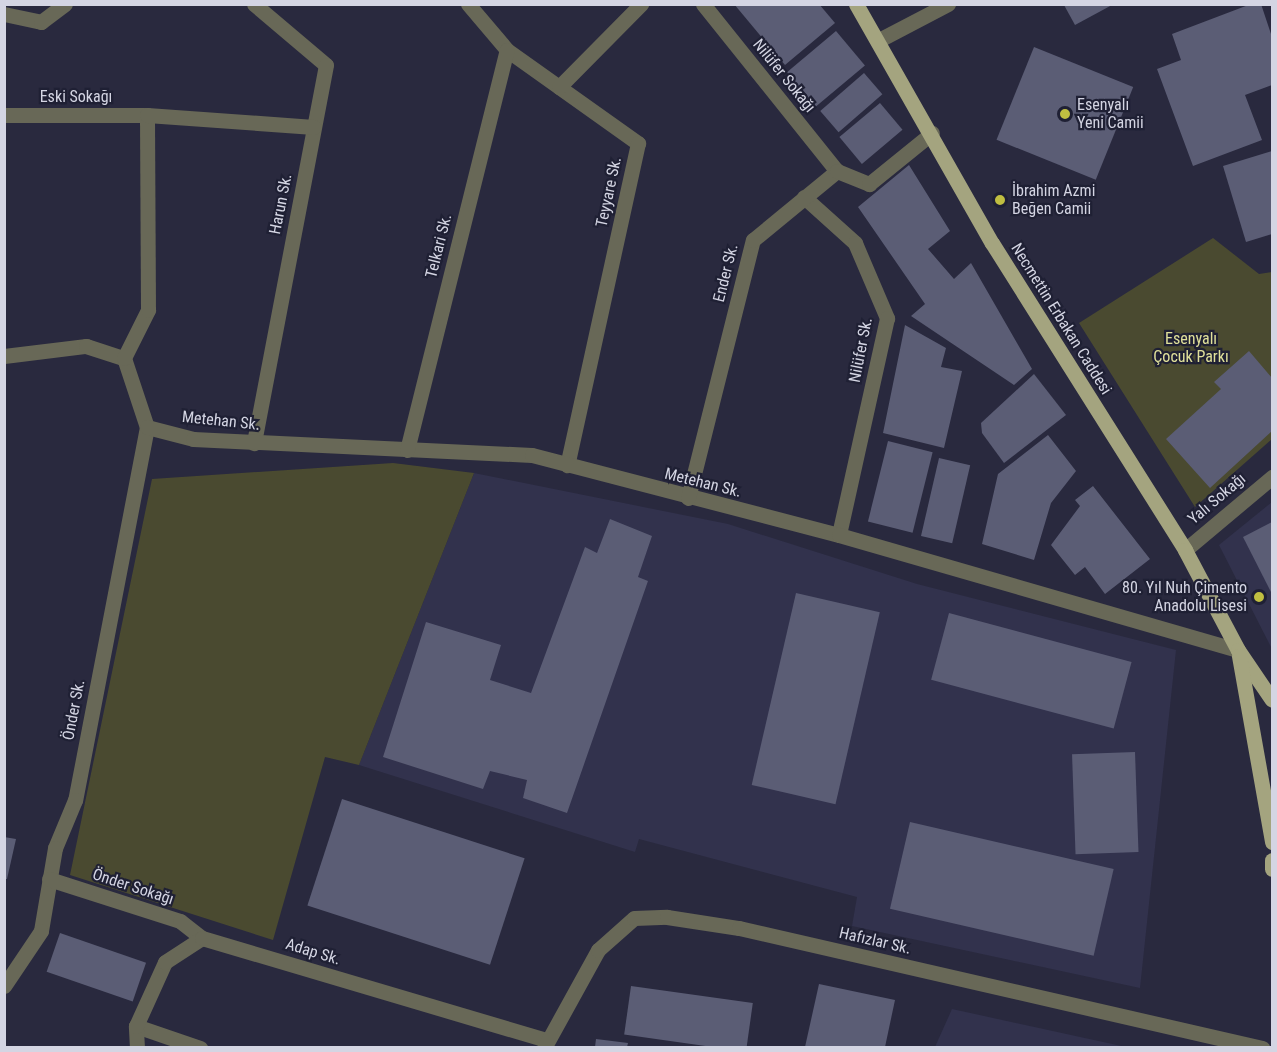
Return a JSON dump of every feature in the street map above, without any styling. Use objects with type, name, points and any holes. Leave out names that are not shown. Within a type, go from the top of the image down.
[{"type":"main road","name":"Necmettin Erbakan Caddesi","points":[[856,4],[932,133],[992,243],[1185,549],[1238,650],[1272,700]]},
{"type":"main road","name":"Necmettin Erbakan Caddesi","points":[[1238,650],[1272,842]]},
{"type":"main road","points":[[1272,860],[1272,869]]},
{"type":"street","points":[[4,14],[41,22],[65,4]]},
{"type":"street","name":"Harun Sk.","points":[[254,4],[326,65],[254,442]]},
{"type":"street","name":"Teyyare Sk.","points":[[468,4],[507,50],[638,143],[567,465]]},
{"type":"street","points":[[559,87],[642,4]]},
{"type":"street","name":"Nilüfer Sokağı","points":[[703,4],[837,171]]},
{"type":"street","points":[[879,40],[948,4]]},
{"type":"street","name":"Telkari Sk.","points":[[406,450],[507,50]]},
{"type":"street","name":"Eski Sokağı","points":[[4,115],[147,115],[314,127]]},
{"type":"street","points":[[147,115],[148,310],[124,358],[147,428]]},
{"type":"street","points":[[837,171],[868,184],[932,133]]},
{"type":"street","name":"Ender Sk.","points":[[688,498],[753,240],[837,171]]},
{"type":"street","name":"Nilüfer Sk.","points":[[804,197],[855,243],[887,318],[839,535]]},
{"type":"street","points":[[4,356],[86,346],[124,358]]},
{"type":"street","name":"Metehan Sk.","points":[[147,428],[194,439],[532,455],[688,498],[839,535],[1238,650]]},
{"type":"street","name":"Önder Sk.","points":[[4,986],[41,931],[49,879],[75,800],[147,428]]},
{"type":"street","name":"Yalı Sokağı","points":[[1185,549],[1272,477]]},
{"type":"street","name":"Önder Sokağı","points":[[49,879],[180,921],[202,938]]},
{"type":"street","name":"Hafızlar Sk.","points":[[544,1043],[598,950],[634,918],[667,917],[739,928],[1262,1047]]},
{"type":"street","points":[[137,1047],[136,1026],[165,962],[202,938]]},
{"type":"street","name":"Adap Sk.","points":[[202,938],[544,1043]]},
{"type":"street","points":[[136,1026],[200,1047]]},
{"type":"shaded area","points":[[474,473],[728,524],[917,584],[1176,650],[1140,988],[852,926],[857,897],[639,839],[635,852],[359,765]]},
{"type":"shaded area","name":"80. Yıl Nuh Çimento Anadolu Lisesi","points":[[1272,502],[1272,649],[1219,545]]},
{"type":"shaded area","points":[[952,1009],[1126,1047],[935,1047]]},
{"type":"green space","name":"Esenyalı Çocuk Parkı","points":[[1213,238],[1259,274],[1272,272],[1272,439],[1195,507],[1079,323]]},
{"type":"green space","points":[[393,463],[474,473],[359,765],[325,757],[273,940],[70,875],[152,479]]},
{"type":"building","points":[[734,4],[819,4],[835,23],[785,65]]},
{"type":"building","points":[[1251,4],[1261,4],[1272,37],[1272,85],[1245,95],[1262,140],[1193,166],[1157,69],[1181,60],[1172,34]]},
{"type":"building","points":[[1064,5],[1112,5],[1075,25]]},
{"type":"building","points":[[836,31],[865,65],[816,107],[787,72]]},
{"type":"building","name":"Esenyalı Yeni Camii","points":[[1034,47],[1133,87],[1096,180],[997,140]]},
{"type":"building","points":[[864,73],[882,94],[839,132],[820,111]]},
{"type":"building","points":[[880,103],[902,130],[862,164],[839,137]]},
{"type":"building","points":[[1272,151],[1272,234],[1246,242],[1223,166]]},
{"type":"building","points":[[909,165],[950,231],[928,249],[954,279],[971,263],[1032,369],[1014,385],[911,316],[925,304],[858,207]]},
{"type":"building","points":[[905,325],[946,348],[941,367],[962,371],[944,448],[883,433]]},
{"type":"building","points":[[1249,351],[1272,378],[1272,431],[1210,488],[1166,439],[1221,389],[1214,382]]},
{"type":"building","points":[[1034,374],[1066,415],[1004,463],[982,433],[981,423]]},
{"type":"building","points":[[1048,435],[1076,471],[1051,503],[1034,560],[982,544],[998,474]]},
{"type":"building","points":[[888,441],[933,452],[913,533],[868,522]]},
{"type":"building","points":[[939,458],[970,465],[952,543],[921,536]]},
{"type":"building","points":[[1093,486],[1150,559],[1105,594],[1085,567],[1075,575],[1051,545],[1080,506],[1075,500]]},
{"type":"building","points":[[610,519],[652,536],[638,577],[648,581],[567,813],[523,798],[527,780],[490,771],[483,789],[383,757],[426,622],[501,645],[490,680],[531,693],[585,547],[597,553]]},
{"type":"building","points":[[1272,522],[1272,594],[1243,537]]},
{"type":"building","points":[[796,593],[880,612],[835,804],[752,785]]},
{"type":"building","points":[[949,613],[1132,662],[1114,729],[931,680]]},
{"type":"building","points":[[1135,752],[1138,852],[1076,854],[1072,754]]},
{"type":"building","points":[[342,799],[525,858],[490,965],[307,906]]},
{"type":"building","points":[[910,822],[1114,869],[1094,956],[890,909]]},
{"type":"building","points":[[4,837],[16,839],[7,879],[4,879]]},
{"type":"building","points":[[60,933],[146,963],[133,1001],[47,972]]},
{"type":"building","points":[[819,984],[895,1000],[885,1047],[805,1047]]},
{"type":"building","points":[[631,986],[753,1003],[746,1048],[720,1048],[624,1035]]},
{"type":"building","points":[[596,1039],[628,1043],[627,1047],[595,1047]]},
{"type":"place","name":"Esenyalı Yeni Camii","points":[[1065,114]]},
{"type":"place","name":"İbrahim Azmi Beğen Camii","points":[[1000,200]]},
{"type":"place","name":"80. Yıl Nuh Çimento Anadolu Lisesi","points":[[1259,597]]}]
